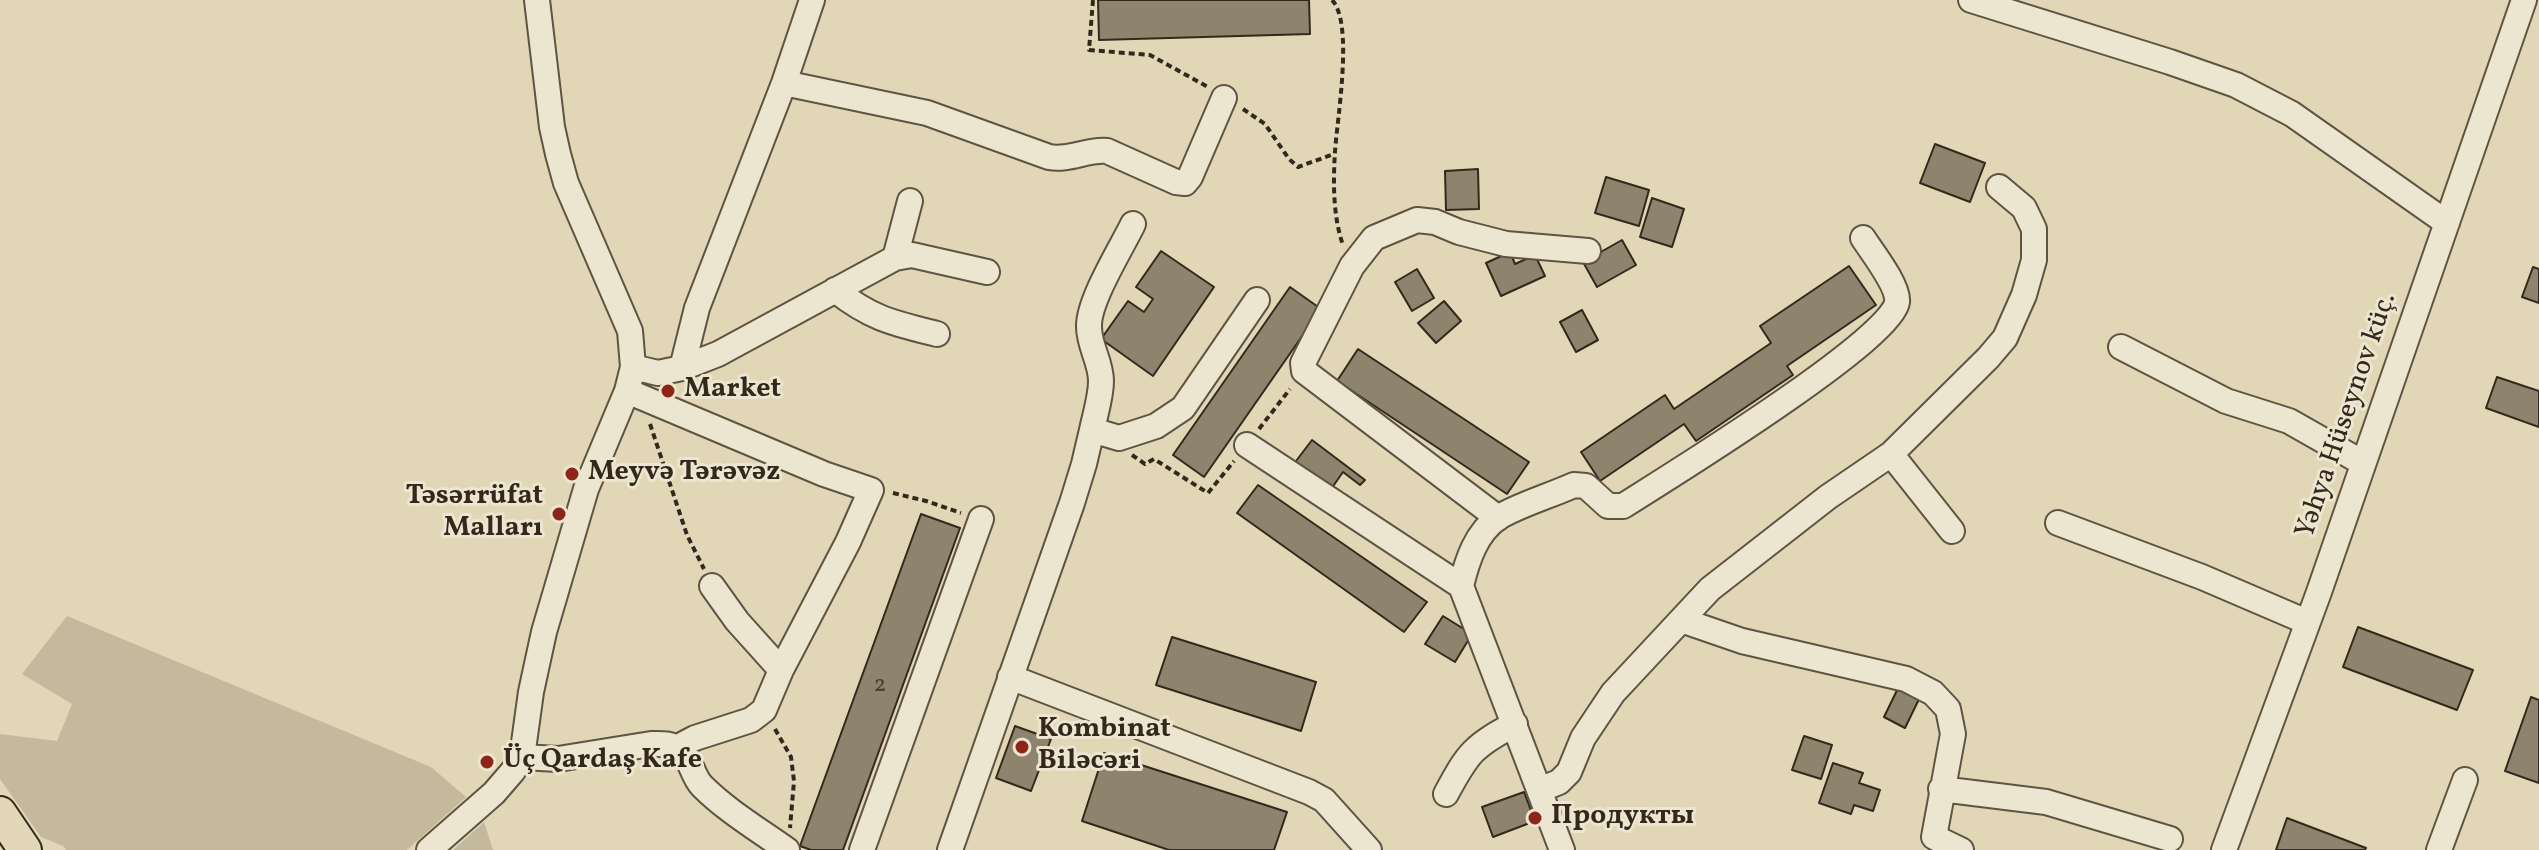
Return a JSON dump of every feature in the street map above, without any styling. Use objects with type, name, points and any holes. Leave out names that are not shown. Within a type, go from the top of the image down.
[{"type":"main road","points":[[0,813],[25,850]]},
{"type":"street","points":[[429,850],[494,793],[522,757],[531,692],[544,632],[594,467],[630,379],[630,331],[566,183],[558,154],[537,0]]},
{"type":"street","points":[[682,368],[697,308],[784,83],[812,0]]},
{"type":"street","points":[[1971,0],[2236,85],[2292,114],[2447,223]]},
{"type":"street","name":"Yəhya Hüseynov küç.","points":[[2224,850],[2447,223],[2526,17]]},
{"type":"street","points":[[784,83],[927,113],[1049,157],[1059,159],[1098,150],[1107,151],[1176,182],[1185,183],[1224,98]]},
{"type":"street","points":[[1539,790],[1559,782],[1569,772],[1583,738],[1613,693],[1710,589],[1828,497],[1891,454],[2005,338],[2024,295],[2034,260],[2034,229],[2024,208],[1999,187]]},
{"type":"street","points":[[895,258],[910,201]]},
{"type":"street","points":[[1498,518],[1304,371],[1303,363],[1352,266],[1374,238],[1417,220],[1435,222],[1459,232],[1506,244],[1588,251]]},
{"type":"street","points":[[950,850],[1072,503],[1092,430],[1101,382],[1088,324],[1093,304],[1133,224]]},
{"type":"street","points":[[1461,586],[1468,558],[1498,518],[1574,485],[1586,486],[1608,506],[1623,506],[1817,379],[1894,311],[1897,302],[1896,291],[1863,238]]},
{"type":"street","points":[[630,379],[682,368],[718,354],[895,258],[912,255],[987,272]]},
{"type":"street","points":[[835,290],[859,309],[883,320],[937,334]]},
{"type":"street","points":[[1092,430],[1119,438],[1156,426],[1183,408],[1257,300]]},
{"type":"street","points":[[2121,347],[2226,401],[2289,421],[2363,463]]},
{"type":"street","points":[[630,379],[824,474],[871,490],[764,710],[758,717],[695,738],[676,748]]},
{"type":"street","points":[[1247,445],[1461,586],[1562,850]]},
{"type":"street","points":[[1891,454],[1952,531]]},
{"type":"street","points":[[862,850],[981,519]]},
{"type":"street","points":[[2058,523],[2202,577],[2307,622]]},
{"type":"street","points":[[712,586],[737,621],[781,670]]},
{"type":"street","points":[[1681,620],[1742,641],[1906,679],[1933,693],[1948,709],[1953,734],[1928,844],[1961,850]]},
{"type":"street","points":[[1010,677],[1309,792],[1324,800],[1369,850]]},
{"type":"street","points":[[1446,794],[1466,757],[1486,739],[1515,724]]},
{"type":"street","points":[[522,757],[558,759],[665,744],[685,755],[693,774],[709,793],[788,842]]},
{"type":"street","points":[[2439,850],[2465,780]]},
{"type":"street","points":[[1941,789],[2046,802],[2170,839]]},
{"type":"path","points":[[1093,0],[1089,50],[1150,55],[1185,73],[1265,124],[1298,167],[1334,154]]},
{"type":"path","points":[[1332,0],[1339,7],[1343,27],[1341,98],[1334,154],[1335,205],[1341,241],[1352,266]]},
{"type":"path","points":[[650,423],[687,535],[712,586]]},
{"type":"path","points":[[1154,459],[1174,473]]},
{"type":"path","points":[[905,495],[981,519]]},
{"type":"path","points":[[764,710],[791,757],[794,781],[788,842]]},
{"type":"shaded area","points":[[67,616],[431,767],[466,797],[407,850],[66,850],[41,837],[0,779],[0,734],[57,741],[72,704],[22,674]]},
{"type":"shaded area","points":[[484,822],[493,850],[453,850]]},
{"type":"building","points":[[1098,0],[1309,0],[1310,34],[1099,40]]},
{"type":"building","points":[[1935,144],[1985,163],[1970,202],[1920,183]]},
{"type":"building","points":[[1478,169],[1479,209],[1446,210],[1445,171]]},
{"type":"building","points":[[1606,177],[1649,190],[1639,226],[1595,213]]},
{"type":"building","points":[[1652,198],[1684,209],[1672,247],[1640,237]]},
{"type":"building","points":[[1622,240],[1636,265],[1597,287],[1583,262]]},
{"type":"building","points":[[1161,251],[1214,287],[1153,376],[1101,339],[1128,301],[1144,312],[1153,299],[1136,287]]},
{"type":"building","points":[[1510,252],[1515,264],[1535,255],[1545,276],[1501,296],[1486,263]]},
{"type":"building","points":[[1849,266],[1876,305],[1787,366],[1793,375],[1696,441],[1684,424],[1600,481],[1581,452],[1665,395],[1674,409],[1771,343],[1760,326]]},
{"type":"building","points":[[2533,267],[2539,269],[2539,303],[2522,297]]},
{"type":"building","points":[[1417,269],[1434,298],[1412,311],[1395,282]]},
{"type":"building","points":[[1290,287],[1321,309],[1204,477],[1173,455]]},
{"type":"building","points":[[1444,301],[1461,321],[1436,343],[1418,323]]},
{"type":"building","points":[[1582,310],[1598,340],[1576,352],[1560,322]]},
{"type":"building","points":[[1358,349],[1529,462],[1507,494],[1337,381]]},
{"type":"building","points":[[2497,377],[2539,391],[2539,427],[2486,408]]},
{"type":"building","points":[[1312,440],[1365,480],[1360,485],[1343,472],[1329,492],[1293,465]]},
{"type":"building","points":[[1258,485],[1427,602],[1404,632],[1237,513]]},
{"type":"building","points":[[921,514],[960,528],[843,850],[811,850],[800,846]]},
{"type":"building","points":[[1443,616],[1472,634],[1455,662],[1425,644]]},
{"type":"building","points":[[2358,627],[2473,670],[2457,710],[2343,667]]},
{"type":"building","points":[[1172,637],[1316,682],[1301,731],[1156,685]]},
{"type":"building","points":[[1901,682],[1922,693],[1905,728],[1884,717]]},
{"type":"building","points":[[2531,697],[2539,700],[2539,783],[2505,771]]},
{"type":"building","points":[[1015,726],[1051,739],[1031,791],[996,778]]},
{"type":"building","points":[[1804,736],[1832,745],[1821,779],[1792,770]]},
{"type":"building","points":[[1104,753],[1287,812],[1274,850],[1169,850],[1082,821]]},
{"type":"building","points":[[1833,763],[1863,773],[1859,783],[1880,790],[1873,811],[1854,805],[1851,814],[1819,803]]},
{"type":"building","points":[[1524,792],[1535,821],[1493,837],[1482,807]]},
{"type":"building","points":[[2287,818],[2366,848],[2276,850]]},
{"type":"place","name":"Market","points":[[668,391]]},
{"type":"place","name":"Meyvə Tərəvəz","points":[[572,474]]},
{"type":"place","name":"Təsərrüfat Malları","points":[[559,514]]},
{"type":"place","name":"Kombinat Biləcəri","points":[[1022,747]]},
{"type":"place","name":"Üç Qardaş Kafe","points":[[487,762]]},
{"type":"place","name":"Продукты","points":[[1535,818]]}]
